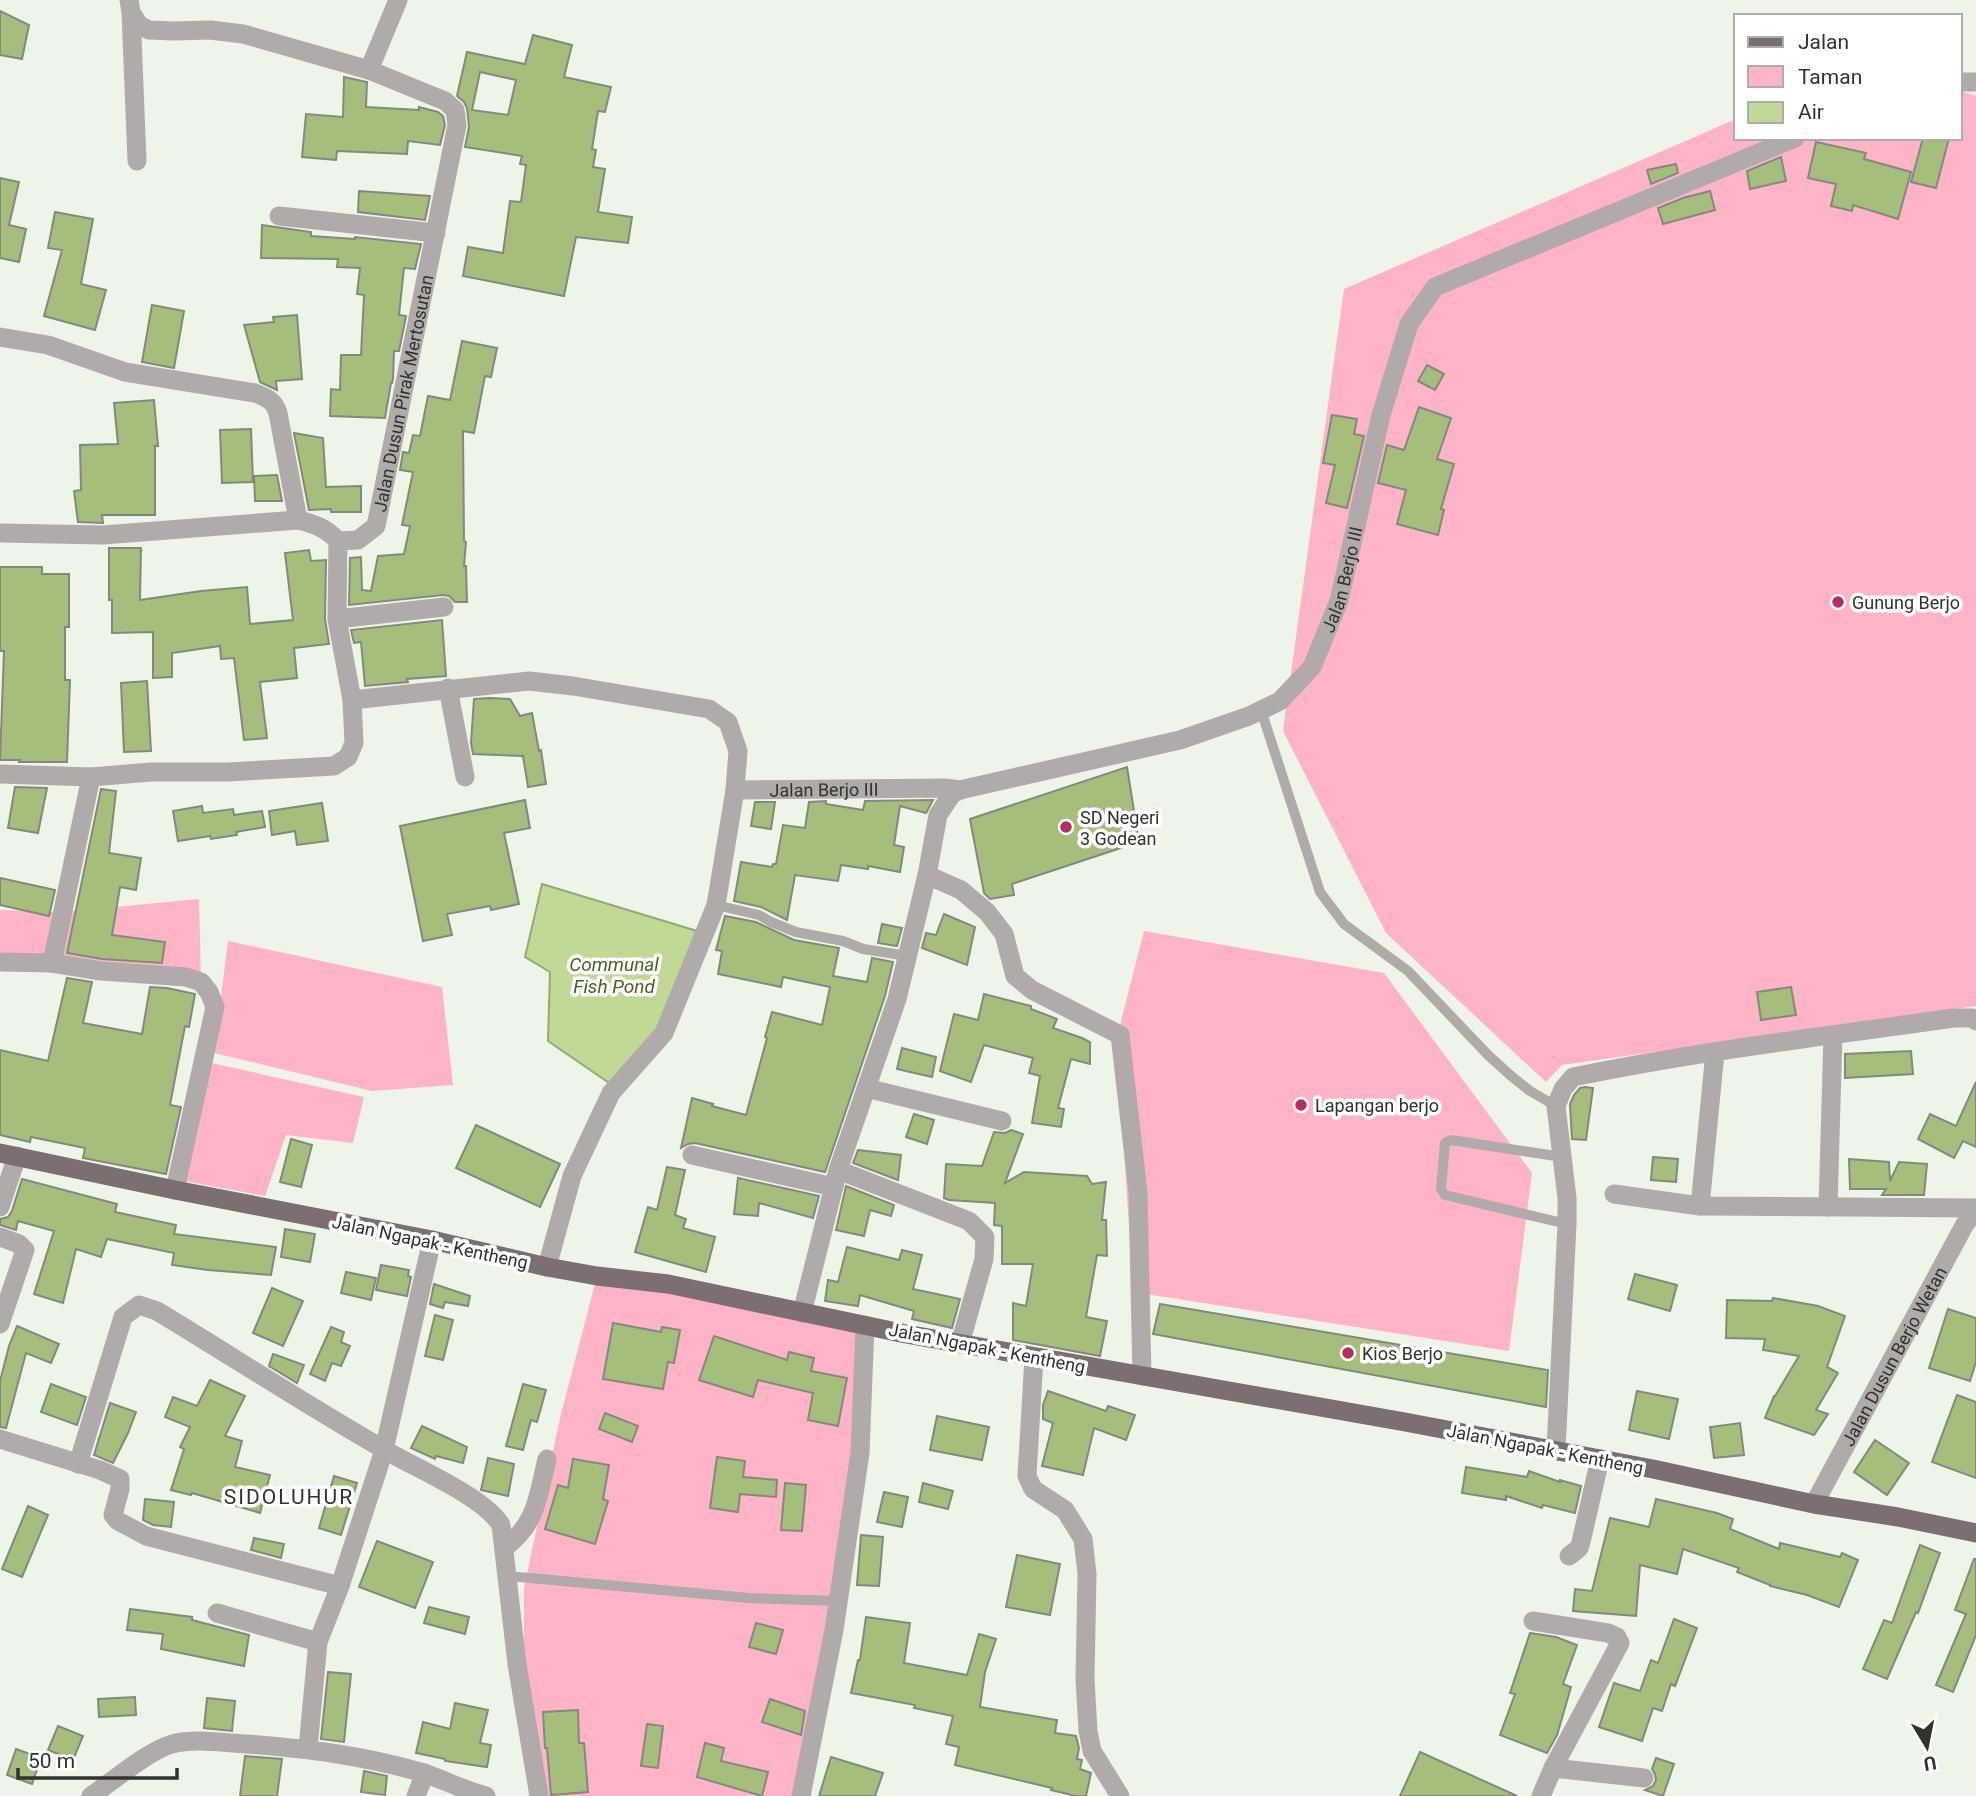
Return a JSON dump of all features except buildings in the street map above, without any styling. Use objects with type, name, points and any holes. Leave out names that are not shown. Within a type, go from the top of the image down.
[{"type":"main road","name":"Jalan Ngapak - Kentheng","points":[[9,1155],[432,1240],[547,1267],[668,1284],[960,1344],[1600,1459],[1814,1504],[1975,1530]]},
{"type":"street","points":[[130,6],[139,25],[149,30],[210,30],[243,34],[369,71],[398,0]]},
{"type":"street","points":[[130,6],[137,161]]},
{"type":"street","name":"Jalan Dusun Pirak Mertosutan","points":[[338,541],[358,540],[376,526],[457,125],[455,110],[445,101],[369,71]]},
{"type":"street","name":"Jalan Berjo III","points":[[734,790],[960,790],[1180,740],[1280,701],[1312,667],[1339,601],[1381,415],[1409,324],[1435,288],[1790,140]]},
{"type":"street","points":[[279,216],[436,233]]},
{"type":"street","points":[[0,337],[48,345],[125,372],[255,393],[267,398],[275,404],[278,413],[298,520]]},
{"type":"street","points":[[0,533],[103,535],[298,520],[319,525],[338,541],[337,619],[352,699],[354,743],[348,757],[334,766],[228,772],[151,772],[91,777],[0,774]]},
{"type":"street","points":[[337,619],[444,607]]},
{"type":"street","points":[[352,699],[529,681],[573,686],[709,709],[728,722],[738,751],[716,905],[664,1033],[611,1093],[605,1105],[572,1176],[547,1267]]},
{"type":"street","points":[[448,688],[466,777]]},
{"type":"street","points":[[52,963],[91,777]]},
{"type":"street","points":[[802,1313],[836,1178],[897,999],[927,875],[937,815],[952,794],[960,790]]},
{"type":"street","points":[[927,875],[961,890],[987,912],[1004,934],[1015,976],[1032,990],[1119,1035],[1138,1192],[1142,1376]]},
{"type":"street","points":[[0,961],[52,963],[101,971],[186,977],[201,982],[209,992],[215,1007],[175,1190]]},
{"type":"street","points":[[1556,1451],[1567,1198],[1556,1106],[1563,1089],[1573,1077],[1715,1052],[1954,1018],[1972,1018],[1976,1021]]},
{"type":"street","points":[[1828,1207],[1833,1035]]},
{"type":"street","points":[[1700,1206],[1715,1052]]},
{"type":"street","points":[[866,1088],[1002,1121]]},
{"type":"street","points":[[0,1207],[9,1155]]},
{"type":"street","points":[[692,1156],[836,1178],[970,1222],[985,1237],[984,1259],[960,1344]]},
{"type":"street","points":[[1614,1194],[1700,1206],[1828,1207],[1973,1217]]},
{"type":"street","name":"Jalan Dusun Berjo Wetan","points":[[1814,1504],[1973,1217]]},
{"type":"street","points":[[0,1237],[19,1244],[25,1250],[0,1324]]},
{"type":"street","points":[[308,1748],[318,1642],[340,1586],[384,1450],[432,1240]]},
{"type":"street","points":[[78,1464],[123,1317],[139,1305],[157,1311],[384,1450],[473,1498],[497,1519],[500,1525],[517,1664],[539,1796]]},
{"type":"street","points":[[801,1796],[838,1601],[860,1453],[865,1325]]},
{"type":"street","points":[[1034,1357],[1027,1476],[1033,1489],[1065,1510],[1083,1539],[1087,1574],[1085,1679],[1088,1731],[1092,1751],[1120,1796]]},
{"type":"street","points":[[0,1439],[100,1470],[120,1479],[121,1489],[113,1515],[118,1521],[146,1536],[340,1586]]},
{"type":"street","points":[[504,1548],[516,1540],[529,1524],[547,1459]]},
{"type":"street","points":[[1569,1556],[1579,1548],[1581,1542],[1600,1459]]},
{"type":"street","points":[[217,1613],[318,1642]]},
{"type":"street","points":[[1533,1621],[1608,1633],[1617,1637],[1620,1643],[1553,1768],[1541,1796]]},
{"type":"street","points":[[91,1796],[149,1756],[170,1745],[192,1741],[308,1748],[371,1759],[425,1773],[486,1796]]},
{"type":"street","points":[[1553,1768],[1644,1779]]},
{"type":"street","points":[[416,1796],[425,1773]]},
{"type":"lane","points":[[1261,710],[1320,892],[1335,914],[1354,933],[1408,971],[1510,1075],[1556,1106]]},
{"type":"lane","points":[[716,905],[759,915],[796,932],[843,941],[863,949],[908,956]]},
{"type":"lane","points":[[1562,1157],[1451,1140],[1445,1143],[1441,1189],[1445,1195],[1567,1224]]},
{"type":"lane","points":[[507,1576],[749,1598],[838,1601]]},
{"type":"green space","points":[[1962,92],[1976,96],[1976,1006],[1562,1065],[1546,1082],[1386,933],[1283,731],[1344,289],[1734,120],[1734,140],[1962,140]]},
{"type":"green space","points":[[199,899],[201,982],[0,962],[0,910],[63,912]]},
{"type":"green space","name":"Lapangan berjo","points":[[1144,931],[1384,973],[1532,1173],[1509,1351],[1133,1292],[1117,1037]]},
{"type":"green space","points":[[228,941],[442,987],[453,1085],[372,1091],[214,1053]]},
{"type":"green space","points":[[212,1063],[364,1097],[353,1143],[286,1135],[265,1196],[184,1181]]},
{"type":"green space","points":[[597,1276],[865,1325],[860,1453],[801,1796],[538,1796],[524,1647],[524,1588],[560,1418]]},
{"type":"water","name":"Communal Fish Pond","points":[[542,884],[697,931],[661,1030],[612,1085],[548,1041],[550,972],[525,957]]},
{"type":"place","name":"Gunung Berjo","points":[[1838,602]]},
{"type":"place","name":"SD Negeri 3 Godean","points":[[1066,827]]},
{"type":"place","name":"Lapangan berjo","points":[[1301,1105]]},
{"type":"place","name":"Kios Berjo","points":[[1348,1353]]},
{"type":"district","name":"SIDOLUHUR","points":[[289,1497]]}]
